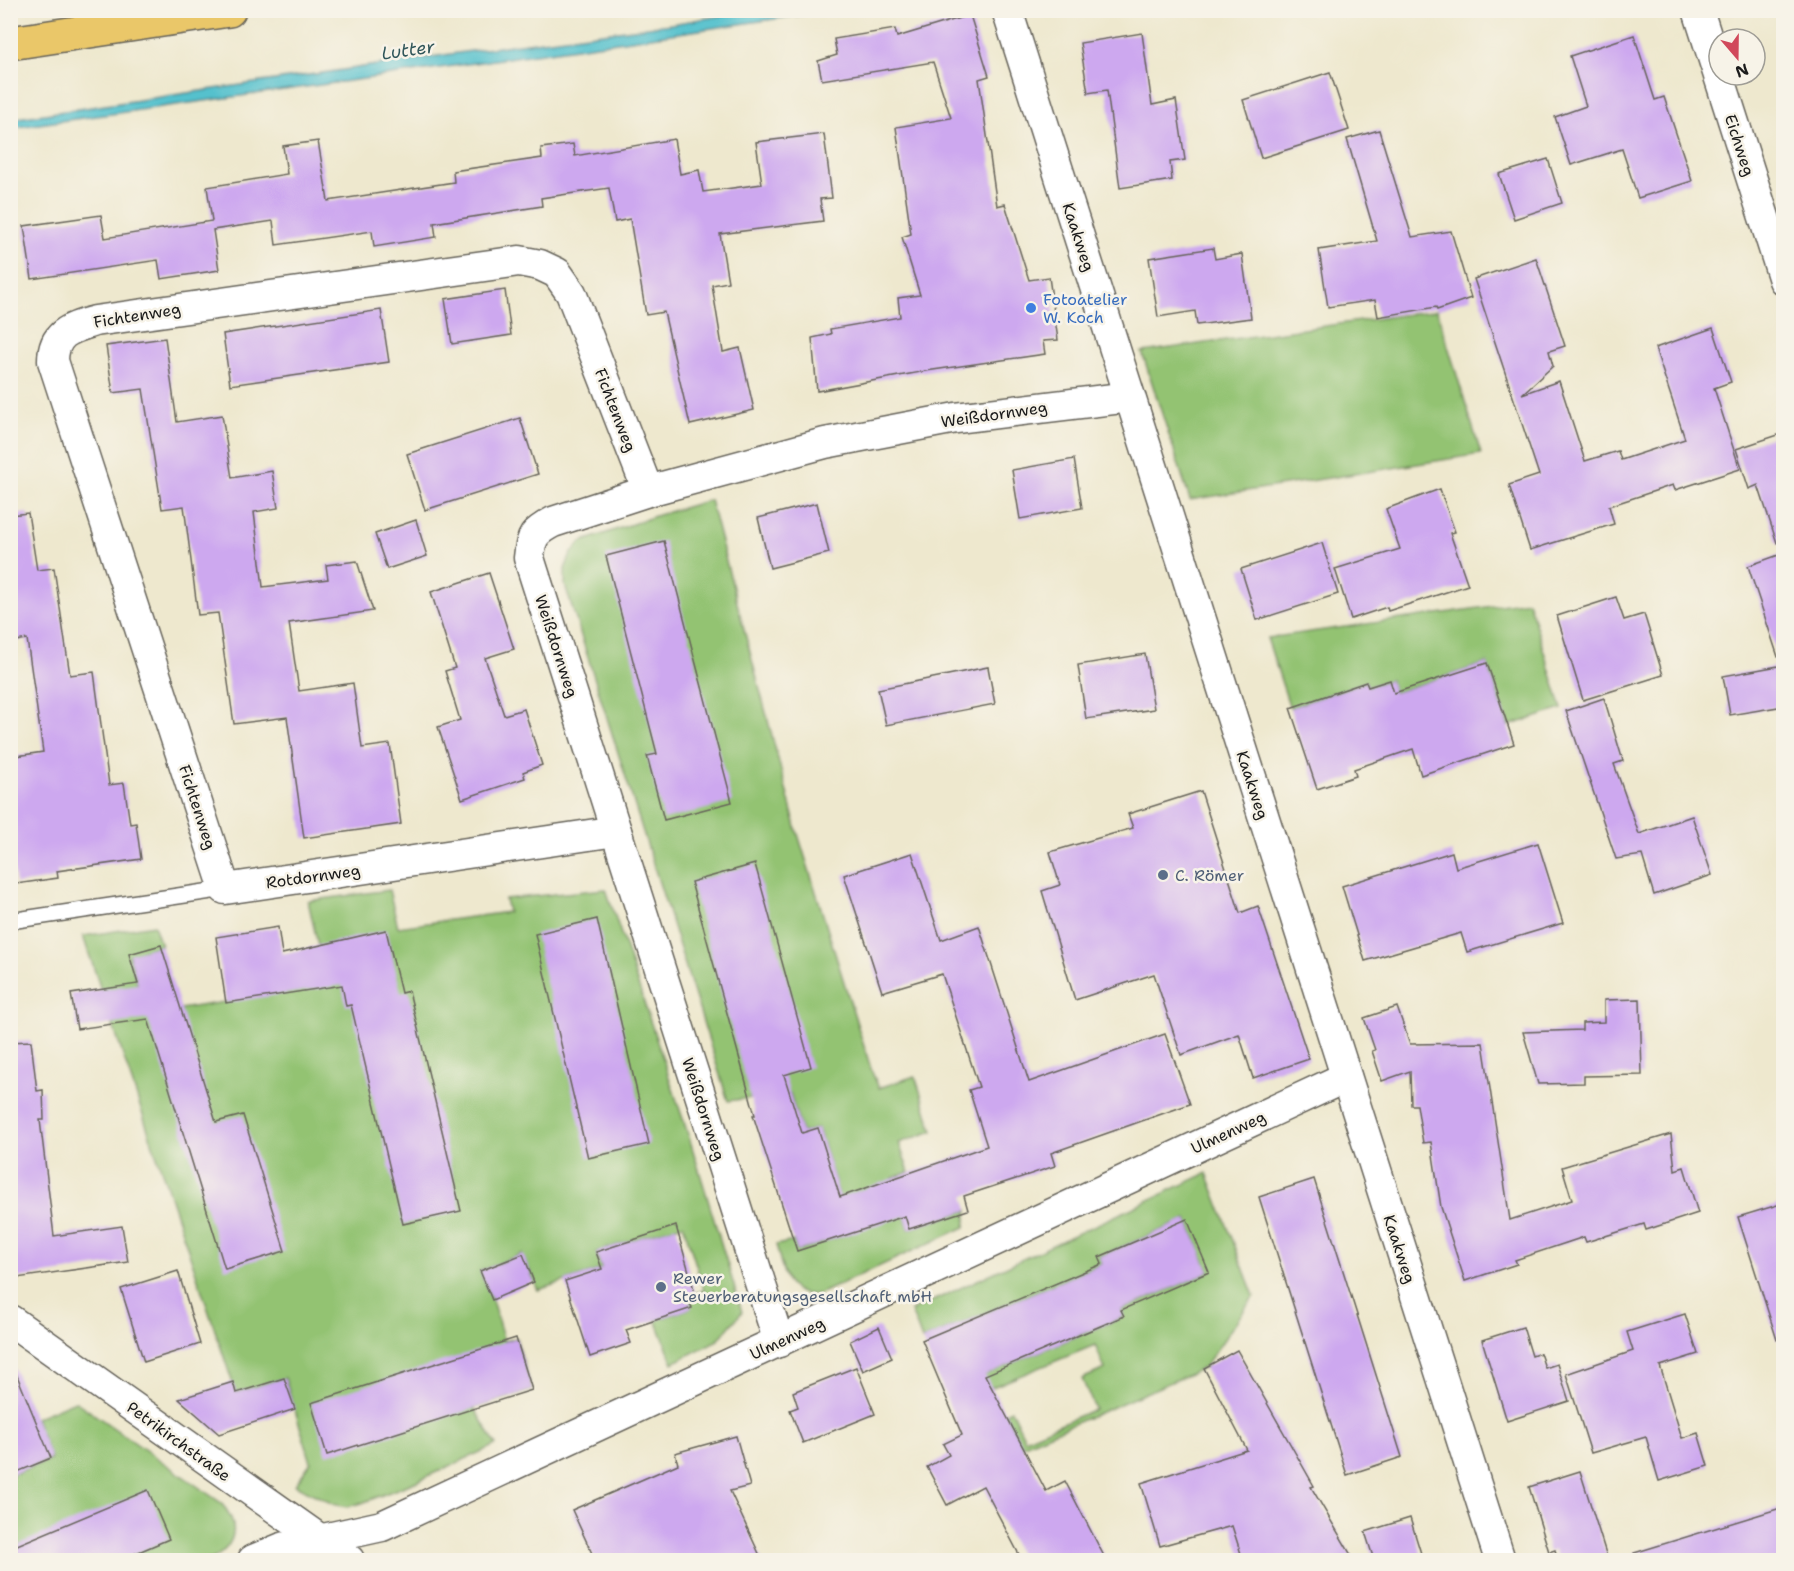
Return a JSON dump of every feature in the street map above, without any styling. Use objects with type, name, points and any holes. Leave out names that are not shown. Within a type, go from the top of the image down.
[{"type":"main road","points":[[10,43],[229,10]]},
{"type":"street","name":"Kaakweg","points":[[1007,10],[1500,1560]]},
{"type":"street","name":"Eichweg","points":[[1698,10],[1784,280]]},
{"type":"street","name":"Fichtenweg","points":[[225,889],[53,361],[56,343],[63,333],[76,326],[95,321],[157,312],[519,261],[540,265],[557,273],[571,292],[648,491]]},
{"type":"street","name":"Weißdornweg","points":[[779,1342],[529,558],[530,542],[539,529],[554,522],[648,491],[825,443],[956,418],[1130,397]]},
{"type":"street","name":"Rotdornweg","points":[[225,889],[616,831]]},
{"type":"street","name":"Ulmenweg","points":[[253,1560],[282,1548],[382,1526],[1346,1077]]},
{"type":"street","name":"Petrikirchstraße","points":[[10,1320],[349,1560]]},
{"type":"lane","name":"Rotdornweg","points":[[10,921],[225,889]]},
{"type":"green space","points":[[1437,310],[1481,454],[1190,500],[1142,352]]},
{"type":"green space","points":[[710,500],[797,831],[872,1072],[879,1088],[915,1076],[933,1131],[899,1143],[909,1172],[893,1178],[909,1229],[968,1210],[965,1227],[819,1294],[799,1292],[792,1287],[787,1281],[776,1245],[794,1241],[797,1251],[851,1233],[818,1128],[802,1133],[790,1093],[728,1101],[565,585],[565,569],[571,554],[581,542],[658,515]]},
{"type":"green space","points":[[1528,601],[1562,709],[1508,726],[1487,663],[1394,693],[1390,680],[1368,687],[1366,682],[1290,708],[1267,638]]},
{"type":"green space","points":[[606,889],[689,1137],[742,1312],[718,1340],[673,1363],[656,1320],[691,1308],[688,1296],[704,1290],[683,1224],[596,1252],[602,1269],[538,1290],[522,1254],[480,1271],[492,1300],[504,1341],[516,1338],[532,1390],[474,1408],[496,1445],[362,1503],[347,1507],[333,1504],[295,1485],[311,1462],[285,1378],[236,1393],[83,936],[154,925],[161,945],[129,955],[148,1018],[180,1009],[327,986],[308,901],[389,890],[398,927],[508,912],[505,899]]},
{"type":"green space","points":[[1207,1173],[1254,1296],[1204,1368],[1022,1446],[1005,1413],[1011,1410],[1025,1439],[1095,1409],[1082,1379],[1105,1369],[1095,1345],[990,1388],[984,1375],[1123,1317],[1121,1310],[1209,1272],[1187,1219],[1099,1257],[1102,1264],[922,1340],[911,1311]]},
{"type":"green space","points":[[75,1401],[220,1502],[231,1518],[233,1534],[231,1541],[220,1554],[211,1560],[11,1560],[11,1475],[51,1459],[35,1418]]},
{"type":"water","points":[[756,10],[829,11],[11,128],[11,119]]},
{"type":"building","points":[[970,15],[989,76],[979,79],[997,206],[1005,204],[1029,280],[1049,277],[1058,340],[1043,341],[1045,354],[926,371],[817,391],[812,338],[831,334],[830,329],[900,317],[898,298],[920,295],[902,237],[911,234],[896,127],[951,118],[933,62],[822,80],[818,61],[837,55],[834,39],[895,29],[897,37]]},
{"type":"building","points":[[1142,33],[1152,105],[1176,100],[1185,160],[1170,162],[1172,180],[1120,188],[1107,90],[1088,93],[1080,43]]},
{"type":"building","points":[[1634,35],[1655,100],[1664,97],[1692,181],[1638,198],[1622,149],[1571,165],[1555,117],[1586,106],[1570,56]]},
{"type":"building","points":[[1330,72],[1349,130],[1261,158],[1243,100]]},
{"type":"building","points":[[1379,130],[1412,237],[1451,231],[1471,298],[1437,310],[1436,307],[1378,317],[1375,300],[1328,307],[1319,250],[1377,241],[1347,139]]},
{"type":"building","points":[[824,134],[832,198],[820,199],[823,221],[720,234],[728,282],[712,285],[723,352],[740,348],[754,410],[690,425],[664,312],[646,315],[630,219],[615,222],[609,188],[541,198],[542,206],[434,223],[436,237],[374,247],[372,231],[276,245],[273,221],[213,230],[219,270],[161,279],[158,260],[32,279],[24,226],[101,215],[105,238],[212,221],[207,187],[287,174],[283,146],[318,141],[328,201],[454,182],[453,171],[542,158],[541,148],[573,144],[575,156],[674,139],[680,174],[699,170],[703,192],[762,184],[756,142]]},
{"type":"building","points":[[1548,159],[1562,203],[1514,219],[1499,174]]},
{"type":"building","points":[[1213,248],[1215,259],[1242,254],[1251,318],[1197,325],[1195,311],[1158,317],[1149,258]]},
{"type":"building","points":[[1536,258],[1565,346],[1549,351],[1553,366],[1522,394],[1559,381],[1585,461],[1618,451],[1621,460],[1685,439],[1655,348],[1713,328],[1731,382],[1714,388],[1740,469],[1675,490],[1673,485],[1609,506],[1614,524],[1530,550],[1509,485],[1539,475],[1474,279]]},
{"type":"building","points":[[505,290],[511,335],[452,344],[445,299]]},
{"type":"building","points":[[381,310],[389,362],[230,385],[223,334]]},
{"type":"building","points":[[165,338],[177,422],[222,415],[232,478],[272,471],[278,508],[254,512],[263,587],[328,579],[326,565],[357,561],[373,611],[289,623],[299,691],[353,683],[362,748],[390,744],[401,824],[304,838],[287,717],[234,724],[218,613],[198,615],[184,506],[162,509],[143,389],[113,393],[106,346]]},
{"type":"building","points":[[520,418],[538,474],[425,510],[407,454]]},
{"type":"building","points":[[1784,433],[1784,542],[1777,543],[1758,485],[1749,489],[1736,449]]},
{"type":"building","points":[[1074,459],[1082,508],[1020,519],[1012,470]]},
{"type":"building","points":[[1440,489],[1455,532],[1450,533],[1468,585],[1388,611],[1387,607],[1351,619],[1335,569],[1400,549],[1386,509]]},
{"type":"building","points":[[817,503],[829,553],[770,568],[758,518]]},
{"type":"building","points":[[28,513],[37,570],[54,568],[70,675],[94,672],[109,785],[124,783],[130,824],[136,823],[141,859],[57,871],[58,878],[16,884],[10,842],[10,757],[43,752],[27,639],[10,642],[10,515]]},
{"type":"building","points":[[416,520],[427,556],[387,569],[375,534]]},
{"type":"building","points":[[664,541],[732,802],[664,820],[647,756],[657,754],[606,556]]},
{"type":"building","points":[[1322,543],[1338,594],[1257,620],[1241,569]]},
{"type":"building","points":[[1784,553],[1784,656],[1778,657],[1748,566]]},
{"type":"building","points":[[489,573],[514,649],[485,658],[504,715],[524,709],[542,765],[523,772],[525,778],[462,799],[438,727],[460,720],[445,671],[455,668],[431,592]]},
{"type":"building","points":[[1616,597],[1624,620],[1644,614],[1663,675],[1583,700],[1557,616]]},
{"type":"building","points":[[1145,654],[1154,709],[1086,719],[1078,665]]},
{"type":"building","points":[[1487,663],[1514,744],[1421,775],[1413,749],[1354,769],[1356,776],[1317,789],[1290,708],[1366,682],[1368,687],[1390,680],[1394,693]]},
{"type":"building","points":[[1784,665],[1784,706],[1730,715],[1723,676]]},
{"type":"building","points":[[988,667],[995,704],[886,725],[878,689]]},
{"type":"building","points":[[1604,698],[1623,761],[1614,764],[1639,834],[1692,816],[1712,875],[1654,895],[1642,855],[1616,859],[1566,711]]},
{"type":"building","points":[[1201,791],[1240,913],[1258,906],[1309,1059],[1253,1078],[1239,1034],[1181,1055],[1154,974],[1075,1000],[1042,891],[1060,885],[1050,852],[1133,828],[1128,814]]},
{"type":"building","points":[[1538,843],[1563,923],[1467,952],[1461,933],[1365,961],[1342,886],[1452,852],[1456,868]]},
{"type":"building","points":[[912,853],[941,940],[979,926],[1029,1082],[1165,1034],[1190,1104],[1051,1153],[1055,1166],[964,1196],[968,1210],[909,1229],[905,1216],[797,1251],[753,1115],[755,1115],[691,882],[755,864],[811,1067],[784,1075],[802,1133],[818,1128],[840,1197],[987,1146],[969,1090],[979,1087],[942,974],[882,992],[844,875]]},
{"type":"building","points":[[597,919],[649,1144],[588,1158],[535,934]]},
{"type":"building","points":[[278,927],[282,954],[386,930],[401,993],[409,991],[461,1211],[403,1224],[351,1005],[346,1006],[342,985],[226,1003],[216,937]]},
{"type":"building","points":[[161,945],[216,1122],[243,1115],[285,1251],[225,1269],[148,1019],[77,1029],[71,994],[138,984],[129,954]]},
{"type":"building","points":[[1640,999],[1642,1075],[1584,1076],[1584,1083],[1538,1084],[1523,1032],[1582,1030],[1582,1023],[1604,1022],[1604,1000]]},
{"type":"building","points":[[1397,1007],[1410,1044],[1483,1043],[1510,1220],[1572,1200],[1562,1167],[1671,1134],[1675,1170],[1684,1167],[1698,1213],[1646,1230],[1644,1224],[1586,1242],[1584,1237],[1515,1260],[1517,1264],[1465,1281],[1441,1207],[1431,1142],[1423,1143],[1417,1105],[1411,1105],[1410,1071],[1382,1081],[1372,1051],[1375,1050],[1364,1018]]},
{"type":"building","points":[[31,1041],[37,1091],[43,1090],[44,1120],[40,1120],[54,1236],[122,1226],[128,1262],[10,1279],[10,1042]]},
{"type":"building","points":[[1314,1179],[1402,1457],[1347,1475],[1259,1197]]},
{"type":"building","points":[[1784,1203],[1784,1339],[1777,1340],[1738,1217]]},
{"type":"building","points":[[1187,1219],[1209,1272],[1121,1310],[1124,1316],[985,1375],[1046,1491],[1065,1481],[1106,1560],[1022,1560],[983,1486],[947,1505],[927,1467],[949,1455],[943,1444],[962,1435],[922,1340],[1102,1264],[1099,1257]]},
{"type":"building","points":[[676,1226],[695,1293],[688,1296],[692,1308],[626,1330],[631,1343],[590,1357],[565,1281],[602,1269],[596,1252]]},
{"type":"building","points":[[523,1254],[534,1282],[492,1300],[480,1271]]},
{"type":"building","points":[[178,1271],[200,1344],[144,1362],[121,1289]]},
{"type":"building","points":[[1685,1314],[1698,1354],[1660,1366],[1682,1438],[1698,1433],[1708,1466],[1659,1481],[1646,1437],[1591,1453],[1566,1374],[1633,1351],[1627,1332]]},
{"type":"building","points":[[879,1327],[892,1358],[863,1371],[850,1341]]},
{"type":"building","points":[[1523,1327],[1532,1356],[1540,1353],[1545,1368],[1557,1364],[1569,1401],[1507,1421],[1482,1340]]},
{"type":"building","points":[[516,1338],[532,1390],[327,1455],[311,1403]]},
{"type":"building","points":[[1237,1350],[1314,1486],[1311,1487],[1354,1560],[1243,1560],[1232,1526],[1160,1546],[1141,1483],[1247,1450],[1204,1368]]},
{"type":"building","points":[[10,1362],[51,1458],[10,1475]]},
{"type":"building","points":[[856,1367],[875,1414],[803,1443],[790,1410],[798,1407],[793,1392]]},
{"type":"building","points":[[284,1378],[295,1409],[219,1434],[179,1399],[233,1382],[236,1393]]},
{"type":"building","points":[[736,1436],[750,1486],[730,1491],[762,1560],[595,1560],[572,1510],[678,1464],[675,1453]]},
{"type":"building","points":[[1580,1471],[1608,1560],[1558,1560],[1555,1550],[1549,1552],[1529,1487]]},
{"type":"building","points":[[148,1490],[169,1539],[120,1560],[10,1560],[10,1548]]},
{"type":"building","points":[[1784,1507],[1784,1560],[1635,1560],[1634,1553]]},
{"type":"building","points":[[1410,1518],[1423,1560],[1374,1560],[1365,1532]]},
{"type":"place","name":"Fotoatelier W. Koch","points":[[1031,308]]},
{"type":"place","name":"C. Römer","points":[[1163,875]]},
{"type":"place","name":"Rewer Steuerberatungsgesellschaft mbH","points":[[661,1287]]},
{"type":"water label","name":"Lutter","points":[[408,50]]}]
